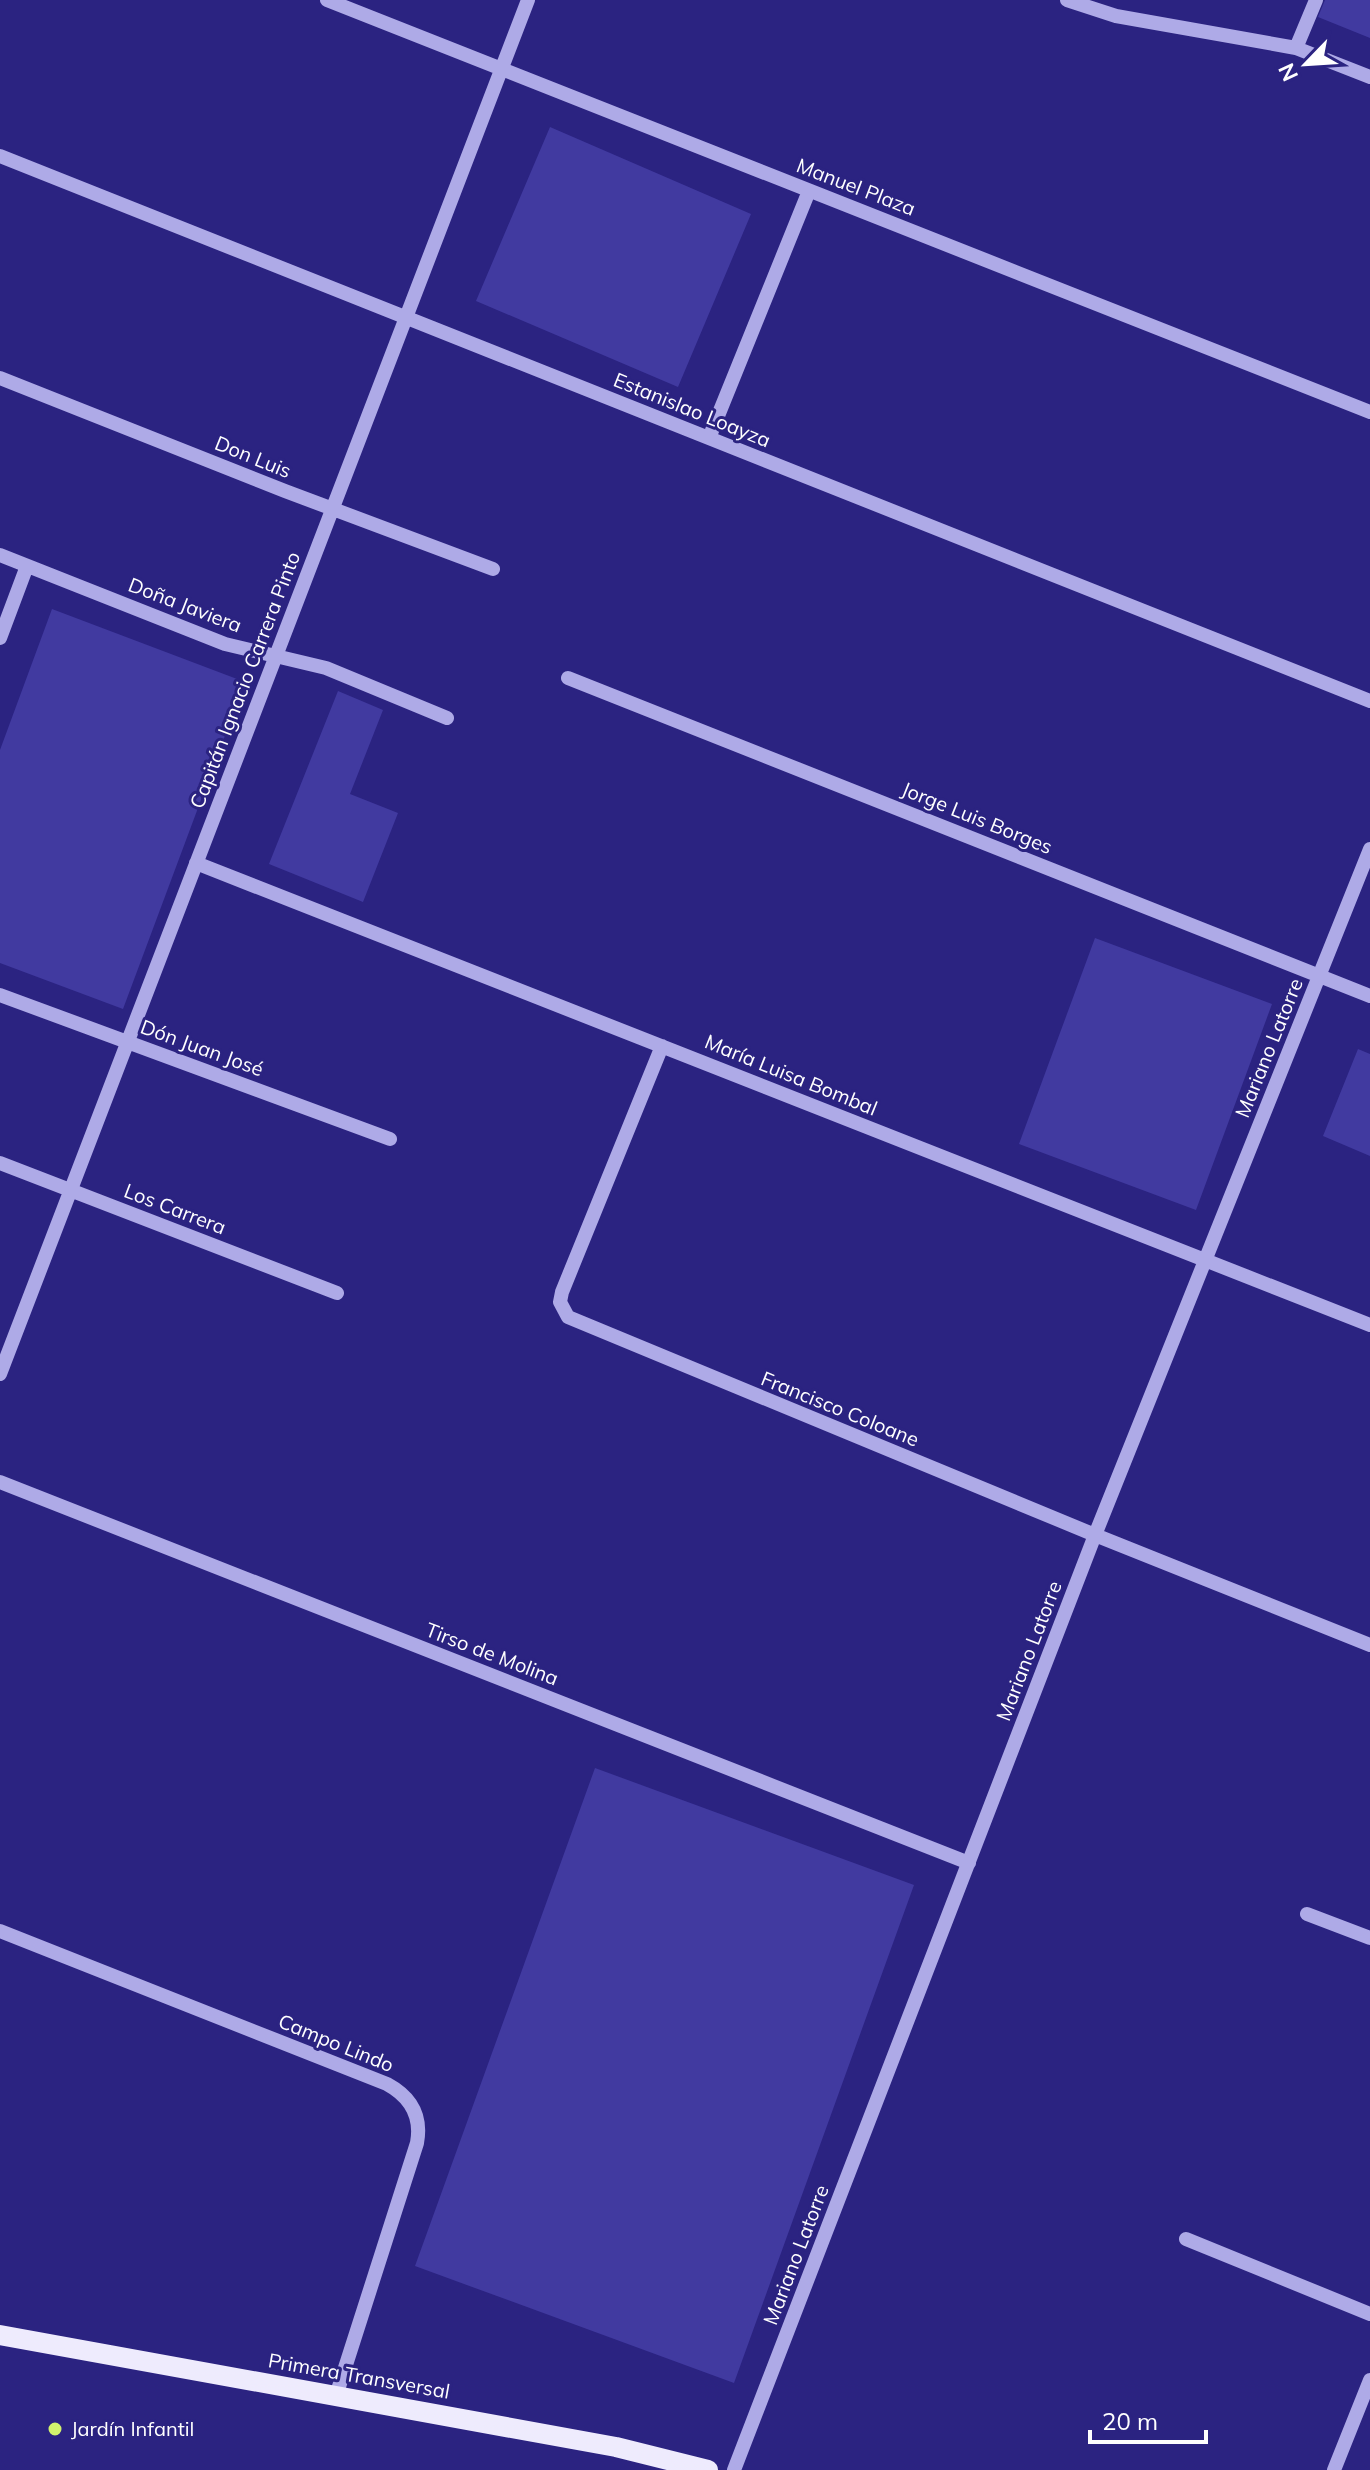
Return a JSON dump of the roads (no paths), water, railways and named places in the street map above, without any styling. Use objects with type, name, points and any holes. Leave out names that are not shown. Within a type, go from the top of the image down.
[{"type":"main road","name":"Primera Transversal","points":[[0,2335],[616,2447],[708,2470]]},
{"type":"street","name":"Manuel Plaza","points":[[327,0],[1370,412]]},
{"type":"street","name":"Capitán Ignacio Carrera Pinto","points":[[0,1374],[528,0]]},
{"type":"street","points":[[1067,0],[1130,19],[1296,48],[1370,77]]},
{"type":"street","points":[[1296,48],[1316,0]]},
{"type":"street","name":"Estanislao Loayza","points":[[0,156],[1370,701]]},
{"type":"street","points":[[709,438],[809,191]]},
{"type":"street","name":"Don Luis","points":[[0,378],[493,569]]},
{"type":"street","name":"Doña Javiera","points":[[0,555],[225,644],[326,668],[447,718]]},
{"type":"street","points":[[0,638],[27,566]]},
{"type":"street","name":"Jorge Luis Borges","points":[[568,678],[1370,996]]},
{"type":"street","name":"Mariano Latorre","points":[[734,2470],[1095,1535],[1370,849]]},
{"type":"street","name":"María Luisa Bombal","points":[[196,863],[1370,1325]]},
{"type":"street","name":"Dón Juan José","points":[[0,995],[390,1139]]},
{"type":"street","name":"Francisco Coloane","points":[[662,1046],[562,1292],[560,1302],[568,1317],[1370,1645]]},
{"type":"street","name":"Los Carrera","points":[[0,1163],[337,1293]]},
{"type":"street","name":"Tirso de Molina","points":[[0,1482],[969,1863]]},
{"type":"street","points":[[1307,1914],[1370,1938]]},
{"type":"street","name":"Campo Lindo","points":[[0,1931],[387,2084],[414,2106],[419,2131],[417,2143],[336,2396]]},
{"type":"street","points":[[1186,2239],[1370,2314]]},
{"type":"street","points":[[1334,2470],[1370,2380]]},
{"type":"place","name":"Jardín Infantil","points":[[55,2429]]}]
